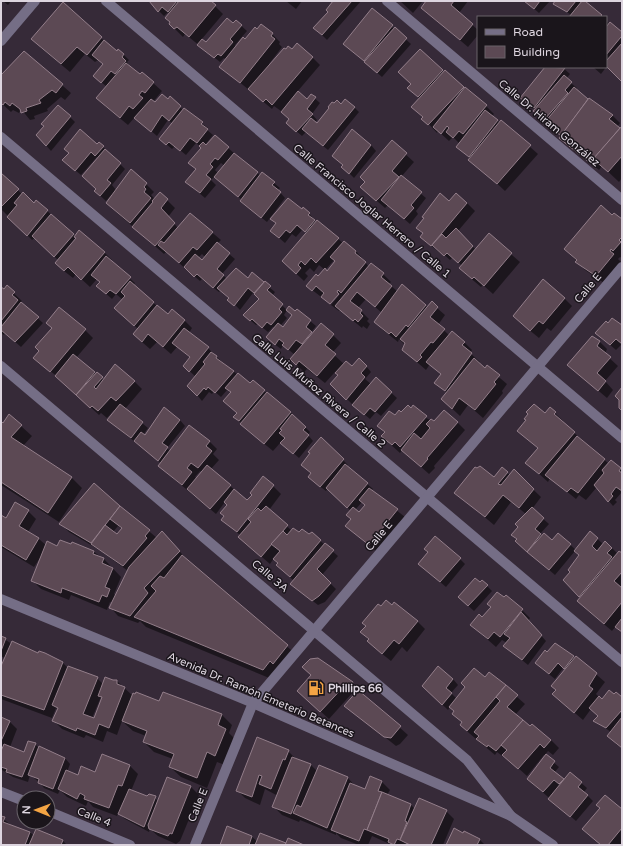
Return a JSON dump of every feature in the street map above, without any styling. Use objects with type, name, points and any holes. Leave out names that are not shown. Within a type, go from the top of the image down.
[{"type":"street","points":[[1,41],[35,1]]},
{"type":"street","name":"Calle Francisco Joglar Herrero / Calle 1","points":[[106,1],[622,438]]},
{"type":"street","name":"Calle Dr. Hiram González","points":[[387,1],[622,200]]},
{"type":"street","name":"Calle Luis Muñoz Rivera / Calle 2","points":[[1,138],[622,662]]},
{"type":"street","name":"Calle E","points":[[195,845],[253,703],[622,267]]},
{"type":"street","name":"Calle 3A","points":[[1,366],[316,630],[467,760],[511,816]]},
{"type":"street","name":"Avenida Dr. Ramón Emeterio Betances","points":[[1,599],[253,703],[511,816]]},
{"type":"street","points":[[1,792],[16,798]]},
{"type":"street","name":"Calle 4","points":[[56,814],[130,845]]},
{"type":"street","points":[[511,816],[553,845]]},
{"type":"building","points":[[149,1],[177,1],[168,12],[162,7],[158,12]]},
{"type":"building","points":[[179,1],[211,1],[216,5],[189,37],[177,27],[174,29],[169,24],[170,22],[165,18]]},
{"type":"building","points":[[333,1],[352,1],[322,35],[313,28],[328,12],[326,10]]},
{"type":"building","points":[[426,1],[454,1],[451,5],[473,24],[460,40],[421,8]]},
{"type":"building","points":[[524,1],[540,1],[534,9]]},
{"type":"building","points":[[555,1],[576,1],[567,12],[553,4]]},
{"type":"building","points":[[582,1],[585,1],[602,15],[601,16],[570,16]]},
{"type":"building","points":[[63,2],[102,37],[87,55],[77,47],[61,64],[31,39]]},
{"type":"building","points":[[372,8],[393,25],[364,61],[343,44]]},
{"type":"building","points":[[227,18],[233,23],[236,20],[242,25],[230,39],[233,42],[221,56],[218,54],[214,58],[197,45],[202,39],[206,42]]},
{"type":"building","points":[[610,22],[622,32],[622,38],[621,37],[607,54],[607,26]]},
{"type":"building","points":[[261,24],[273,33],[271,36],[275,39],[240,83],[219,67],[243,37],[245,39],[255,27],[257,29]]},
{"type":"building","points":[[395,27],[407,38],[377,73],[364,62]]},
{"type":"building","points":[[104,40],[117,51],[118,49],[124,54],[122,57],[126,61],[115,74],[111,71],[101,83],[93,76],[103,64],[92,55]]},
{"type":"building","points":[[297,43],[313,57],[272,105],[266,99],[263,102],[248,89],[284,48],[286,49],[288,46],[292,49]]},
{"type":"building","points":[[622,43],[622,82],[607,67],[607,60]]},
{"type":"building","points":[[420,49],[443,70],[418,97],[407,88],[411,84],[398,72]]},
{"type":"building","points":[[24,51],[63,84],[56,93],[52,90],[39,100],[41,103],[26,108],[27,111],[21,113],[20,109],[12,103],[10,106],[5,102],[3,105],[1,103],[1,75]]},
{"type":"building","points":[[126,63],[140,74],[142,72],[154,82],[145,93],[142,91],[139,95],[143,98],[133,109],[129,106],[120,118],[96,98]]},
{"type":"building","points":[[544,68],[565,68],[534,108],[520,98]]},
{"type":"building","points":[[445,70],[464,87],[428,125],[421,119],[423,117],[411,107]]},
{"type":"building","points":[[564,75],[572,82],[565,90],[568,93],[544,120],[533,111]]},
{"type":"building","points":[[465,87],[487,105],[463,134],[459,131],[453,138],[446,132],[449,128],[447,126],[441,134],[433,127]]},
{"type":"building","points":[[574,87],[588,99],[561,136],[545,122]]},
{"type":"building","points":[[298,91],[307,99],[311,94],[316,97],[307,109],[313,114],[296,132],[286,123],[289,119],[281,112]]},
{"type":"building","points":[[162,94],[168,99],[170,96],[181,106],[169,121],[162,115],[151,132],[134,118],[151,99],[155,102]]},
{"type":"building","points":[[589,98],[613,115],[609,119],[620,128],[590,163],[559,138]]},
{"type":"building","points":[[345,99],[355,107],[323,146],[302,129],[311,118],[317,123],[332,102],[334,103],[337,100],[341,104]]},
{"type":"building","points":[[58,105],[71,116],[46,146],[36,135],[44,126],[41,124]]},
{"type":"building","points":[[184,108],[203,122],[201,124],[208,129],[197,143],[190,138],[180,151],[169,142],[166,145],[159,139]]},
{"type":"building","points":[[485,110],[498,120],[469,157],[456,147]]},
{"type":"building","points":[[501,120],[531,145],[497,184],[468,160]]},
{"type":"building","points":[[622,126],[622,156],[608,172],[593,159]]},
{"type":"building","points":[[80,129],[97,144],[99,142],[104,146],[95,156],[91,152],[75,171],[62,160],[69,153],[64,149]]},
{"type":"building","points":[[352,129],[371,145],[349,174],[341,167],[343,165],[332,156]]},
{"type":"building","points":[[215,135],[229,147],[218,160],[215,158],[210,164],[213,167],[206,175],[211,179],[200,193],[185,182],[196,169],[188,163],[201,148],[199,146],[203,142],[206,145]]},
{"type":"building","points":[[392,140],[407,153],[392,171],[399,177],[376,201],[360,187],[365,182],[360,177]]},
{"type":"building","points":[[105,149],[121,163],[107,180],[111,183],[100,196],[94,191],[96,189],[82,176]]},
{"type":"building","points":[[234,153],[258,172],[238,197],[214,177]]},
{"type":"building","points":[[131,169],[147,183],[144,187],[146,189],[144,192],[151,198],[130,223],[106,203]]},
{"type":"building","points":[[262,172],[275,182],[272,185],[281,192],[261,218],[240,201]]},
{"type":"building","points":[[1,173],[19,189],[1,207]]},
{"type":"building","points":[[401,175],[422,192],[411,205],[414,208],[404,219],[381,200]]},
{"type":"building","points":[[23,192],[34,203],[36,200],[48,210],[27,236],[7,217],[17,205],[14,203]]},
{"type":"building","points":[[160,192],[168,199],[161,208],[175,223],[155,246],[132,227]]},
{"type":"building","points":[[440,193],[449,201],[456,193],[467,203],[431,246],[420,237],[423,233],[416,228],[424,218],[422,217]]},
{"type":"building","points":[[288,198],[302,209],[303,207],[310,213],[308,215],[315,220],[305,232],[297,225],[290,233],[286,230],[279,238],[270,231],[276,223],[270,219]]},
{"type":"building","points":[[601,205],[612,215],[614,213],[622,219],[622,237],[619,240],[621,242],[613,251],[611,249],[610,251],[614,254],[596,276],[575,262],[577,260],[564,249]]},
{"type":"building","points":[[190,213],[213,232],[197,250],[193,247],[179,263],[158,245],[161,241],[164,243]]},
{"type":"building","points":[[51,214],[74,234],[54,257],[32,236]]},
{"type":"building","points":[[317,220],[339,238],[316,263],[311,258],[305,265],[301,261],[298,265],[301,268],[296,274],[282,261]]},
{"type":"building","points":[[456,228],[473,246],[458,263],[447,253],[444,256],[432,245],[442,234],[446,238]]},
{"type":"building","points":[[79,230],[105,252],[81,280],[68,267],[64,271],[55,263],[76,238],[74,237]]},
{"type":"building","points":[[489,233],[512,253],[484,286],[474,277],[472,279],[459,268]]},
{"type":"building","points":[[344,241],[366,262],[341,293],[338,290],[337,292],[339,294],[330,304],[321,297],[324,293],[316,286],[312,291],[306,286],[316,274],[318,276],[325,268],[327,271],[335,261],[330,257]]},
{"type":"building","points":[[217,242],[230,253],[217,269],[224,275],[213,288],[197,274],[194,277],[184,267],[195,254],[202,260]]},
{"type":"building","points":[[106,256],[131,277],[116,294],[110,290],[106,294],[96,286],[100,282],[91,275]]},
{"type":"building","points":[[371,263],[384,273],[381,277],[392,286],[375,307],[357,292],[350,301],[362,310],[360,313],[363,316],[358,322],[355,319],[353,321],[335,306]]},
{"type":"building","points":[[236,268],[248,278],[252,272],[264,282],[254,293],[248,288],[234,306],[227,300],[229,298],[217,288]]},
{"type":"building","points":[[543,279],[565,298],[543,324],[539,321],[530,331],[513,316]]},
{"type":"building","points":[[130,281],[154,302],[134,326],[114,308],[125,296],[121,292]]},
{"type":"building","points":[[265,281],[271,286],[267,290],[283,304],[279,309],[282,312],[271,325],[267,322],[262,328],[252,319],[250,321],[243,315],[259,299],[254,294]]},
{"type":"building","points":[[402,284],[426,305],[408,327],[406,325],[396,337],[391,332],[389,334],[374,322]]},
{"type":"building","points":[[7,285],[15,292],[12,295],[18,300],[1,321],[1,287],[4,289]]},
{"type":"building","points":[[432,301],[438,307],[430,317],[445,329],[433,343],[431,342],[420,355],[422,357],[417,362],[402,350],[405,343],[400,339]]},
{"type":"building","points":[[21,302],[39,317],[15,342],[1,330],[1,327]]},
{"type":"building","points":[[157,305],[168,314],[172,309],[185,320],[163,347],[148,334],[142,342],[133,334]]},
{"type":"building","points":[[289,306],[295,311],[297,309],[311,320],[306,327],[312,332],[302,344],[296,340],[288,350],[282,345],[284,343],[279,339],[275,345],[266,337],[278,323],[283,327],[292,315],[286,310]]},
{"type":"building","points":[[59,307],[86,329],[50,372],[33,358],[39,351],[35,347],[52,328],[46,323]]},
{"type":"building","points":[[612,318],[622,325],[622,344],[616,339],[610,345],[595,333],[606,321],[608,323]]},
{"type":"building","points":[[321,323],[334,334],[325,345],[336,354],[317,376],[299,361],[296,365],[290,359]]},
{"type":"building","points":[[184,328],[209,347],[189,372],[183,366],[190,357],[172,343]]},
{"type":"building","points":[[452,331],[465,342],[462,345],[472,353],[445,391],[434,383],[441,374],[426,362]]},
{"type":"building","points":[[592,336],[600,341],[597,346],[611,357],[597,373],[606,381],[598,391],[567,365]]},
{"type":"building","points":[[211,352],[217,356],[216,358],[234,371],[215,393],[208,387],[206,390],[204,388],[197,396],[187,386],[205,364],[203,362]]},
{"type":"building","points":[[73,354],[95,372],[76,395],[55,376]]},
{"type":"building","points":[[359,358],[367,366],[361,373],[365,377],[346,400],[330,384],[338,375],[335,373],[346,361],[352,366]]},
{"type":"building","points":[[474,358],[485,368],[487,365],[500,375],[494,382],[496,384],[475,410],[459,398],[452,409],[441,399]]},
{"type":"building","points":[[115,364],[135,381],[116,401],[111,397],[98,411],[92,406],[90,408],[76,395],[97,372],[103,377],[94,387],[96,389]]},
{"type":"building","points":[[238,373],[250,383],[253,380],[265,390],[239,421],[233,417],[237,413],[223,401],[231,392],[225,388]]},
{"type":"building","points":[[376,377],[392,392],[375,412],[370,408],[364,415],[352,405]]},
{"type":"building","points":[[622,387],[622,411],[619,408],[619,400],[615,396]]},
{"type":"building","points":[[267,392],[291,412],[264,444],[240,424]]},
{"type":"building","points":[[120,404],[143,422],[131,438],[107,420]]},
{"type":"building","points":[[534,404],[545,413],[550,407],[556,412],[554,414],[575,432],[539,474],[525,463],[538,448],[517,431],[526,420],[524,419],[528,414],[526,412]]},
{"type":"building","points":[[408,405],[411,408],[413,405],[427,416],[400,447],[395,442],[392,445],[381,436],[385,432],[377,426],[389,411],[395,415],[399,410],[401,412]]},
{"type":"building","points":[[164,407],[180,420],[162,443],[168,447],[158,461],[134,441],[141,432],[145,435]]},
{"type":"building","points":[[444,410],[458,422],[421,467],[401,450],[414,433],[421,439],[430,428],[426,424],[431,419],[434,421]]},
{"type":"building","points":[[9,414],[22,425],[11,437],[72,477],[48,513],[1,482],[1,421],[3,423]]},
{"type":"building","points":[[292,414],[306,427],[303,430],[309,435],[293,454],[280,443],[285,438],[279,433],[282,430],[280,429]]},
{"type":"building","points":[[189,425],[210,441],[206,446],[212,451],[198,468],[191,463],[187,468],[192,472],[182,485],[158,466]]},
{"type":"building","points":[[577,436],[605,459],[578,493],[571,488],[567,492],[545,475]]},
{"type":"building","points":[[321,437],[344,459],[320,487],[308,477],[311,473],[301,465],[310,453],[308,452]]},
{"type":"building","points":[[611,460],[621,468],[619,471],[622,473],[622,491],[616,487],[611,494],[613,496],[608,502],[594,485],[604,473],[602,470]]},
{"type":"building","points":[[345,464],[368,483],[347,508],[326,488]]},
{"type":"building","points":[[207,465],[231,485],[210,509],[187,489]]},
{"type":"building","points":[[480,466],[494,477],[502,467],[508,472],[498,484],[501,485],[514,469],[534,489],[519,508],[503,495],[485,517],[454,493],[475,467],[477,468]]},
{"type":"building","points":[[263,476],[274,485],[237,532],[221,520],[224,516],[220,513],[227,505],[224,502],[234,489],[247,500],[252,495],[250,493]]},
{"type":"building","points":[[94,483],[120,506],[91,543],[59,524]]},
{"type":"building","points":[[369,488],[398,509],[369,545],[345,526],[351,519],[346,515],[353,507],[359,512],[365,505],[359,500]]},
{"type":"building","points":[[15,502],[29,510],[19,526],[39,538],[26,560],[1,545],[1,515],[6,518]]},
{"type":"building","points":[[120,506],[150,530],[145,536],[147,538],[123,566],[91,544],[105,525],[117,534],[122,528],[110,519]]},
{"type":"building","points":[[266,506],[288,525],[261,557],[238,537],[251,522],[248,519],[258,508],[261,511]]},
{"type":"building","points":[[532,507],[544,518],[535,529],[541,534],[527,552],[515,541],[517,539],[511,535],[518,527],[515,524]]},
{"type":"building","points":[[293,528],[299,532],[302,529],[309,534],[312,532],[321,540],[290,577],[276,565],[278,563],[273,559],[280,551],[271,544],[283,531],[287,535]]},
{"type":"building","points":[[162,531],[180,551],[144,588],[148,593],[130,616],[109,608],[129,567]]},
{"type":"building","points":[[590,531],[598,538],[592,546],[597,551],[605,541],[612,548],[607,553],[612,557],[579,597],[563,580],[570,572],[568,570],[579,555],[574,551]]},
{"type":"building","points":[[544,533],[552,540],[558,533],[571,544],[549,570],[527,552]]},
{"type":"building","points":[[435,536],[461,558],[440,582],[418,564],[428,552],[424,549]]},
{"type":"building","points":[[60,540],[71,544],[72,542],[94,551],[93,554],[104,558],[102,563],[113,568],[105,587],[110,589],[107,597],[102,595],[99,602],[62,588],[61,593],[31,581],[47,541],[57,546]]},
{"type":"building","points":[[325,543],[334,550],[317,569],[331,583],[312,601],[290,584]]},
{"type":"building","points":[[619,551],[622,553],[622,572],[614,581],[622,588],[622,602],[604,624],[577,601]]},
{"type":"building","points":[[182,555],[288,645],[273,664],[270,661],[263,670],[134,617],[156,591],[151,586],[160,576],[164,578]]},
{"type":"building","points":[[475,578],[480,582],[482,580],[488,585],[468,606],[458,597]]},
{"type":"building","points":[[497,592],[504,597],[506,595],[523,609],[500,637],[494,632],[488,639],[470,625],[479,614],[482,617],[491,607],[487,604]]},
{"type":"building","points":[[386,600],[392,605],[394,602],[418,621],[399,644],[394,640],[382,654],[367,641],[369,639],[360,632],[366,626],[362,623],[378,604],[381,606]]},
{"type":"building","points":[[521,612],[542,635],[522,660],[503,646],[510,638],[504,634]]},
{"type":"building","points":[[622,618],[622,632],[615,627]]},
{"type":"building","points":[[1,636],[6,638],[1,651]]},
{"type":"building","points":[[12,641],[38,653],[39,651],[45,653],[63,662],[44,710],[1,695],[1,666]]},
{"type":"building","points":[[555,643],[574,656],[564,669],[558,663],[549,674],[535,663],[545,650],[547,652]]},
{"type":"building","points":[[576,656],[597,673],[589,686],[593,689],[574,713],[552,694],[556,690],[551,686]]},
{"type":"building","points":[[318,658],[353,682],[351,686],[346,684],[320,712],[297,691],[311,675],[302,667],[310,659]]},
{"type":"building","points":[[68,666],[98,677],[83,714],[94,718],[102,697],[98,696],[105,677],[117,680],[117,684],[125,687],[109,728],[99,724],[95,735],[77,728],[76,731],[52,721],[58,708],[52,705]]},
{"type":"building","points":[[438,666],[453,679],[446,688],[452,693],[442,705],[422,686]]},
{"type":"building","points":[[474,668],[485,677],[489,672],[506,685],[467,731],[460,725],[462,722],[452,714],[454,711],[449,707],[465,687],[461,683]]},
{"type":"building","points":[[506,685],[518,695],[507,707],[523,720],[496,751],[488,745],[487,747],[476,739],[479,736],[474,732],[500,701],[496,697]]},
{"type":"building","points":[[358,690],[401,726],[391,738],[384,737],[344,706]]},
{"type":"building","points":[[609,690],[614,694],[616,692],[622,697],[622,710],[606,728],[593,721],[598,716],[589,708],[599,696],[602,699]]},
{"type":"building","points":[[136,692],[159,701],[163,692],[222,714],[218,725],[226,729],[215,756],[207,752],[197,778],[169,767],[174,754],[143,742],[147,731],[122,721],[133,693],[135,694]]},
{"type":"building","points":[[1,717],[10,721],[1,741]]},
{"type":"building","points":[[622,717],[622,748],[607,736]]},
{"type":"building","points":[[523,720],[530,726],[532,724],[551,740],[544,748],[540,744],[518,769],[502,755],[507,750],[501,745]]},
{"type":"building","points":[[257,737],[289,750],[285,760],[283,759],[271,789],[259,784],[262,776],[259,775],[252,797],[236,791]]},
{"type":"building","points":[[28,741],[36,743],[22,777],[6,772],[7,769],[1,767],[1,751],[4,744],[24,752]]},
{"type":"building","points":[[39,746],[65,758],[53,789],[38,783],[39,779],[28,775]]},
{"type":"building","points":[[102,754],[130,765],[122,786],[118,785],[109,808],[84,799],[85,796],[80,793],[77,799],[58,789],[66,770],[78,775],[81,766],[95,772]]},
{"type":"building","points":[[546,754],[555,761],[550,768],[564,779],[559,784],[554,780],[543,792],[527,779]]},
{"type":"building","points":[[292,757],[311,764],[291,814],[272,807]]},
{"type":"building","points":[[319,765],[348,777],[327,828],[293,813],[297,805],[301,807]]},
{"type":"building","points":[[570,772],[582,782],[578,787],[588,795],[570,817],[548,799]]},
{"type":"building","points":[[370,776],[382,781],[378,791],[382,792],[367,830],[364,829],[359,841],[331,830],[350,783],[365,789]]},
{"type":"building","points":[[167,777],[191,786],[172,834],[170,833],[168,836],[149,829],[148,825]]},
{"type":"building","points":[[129,789],[147,796],[149,794],[156,796],[144,827],[118,814]]},
{"type":"building","points":[[382,792],[411,804],[405,821],[407,822],[400,840],[397,839],[394,845],[388,842],[389,839],[367,830]]},
{"type":"building","points":[[605,795],[622,809],[622,828],[608,845],[601,845],[582,829],[600,808],[596,805]]},
{"type":"building","points":[[419,798],[447,810],[431,845],[410,845],[400,840]]},
{"type":"building","points":[[1,816],[5,817],[3,822],[16,827],[16,830],[25,830],[30,832],[25,845],[1,845]]},
{"type":"building","points":[[227,826],[252,836],[249,845],[220,845]]},
{"type":"building","points":[[454,828],[480,839],[477,845],[446,845]]},
{"type":"building","points":[[36,830],[63,840],[61,845],[29,845]]},
{"type":"building","points":[[260,833],[286,843],[285,845],[255,845]]},
{"type":"building","points":[[288,838],[304,845],[285,845]]},
{"type":"place","name":"Phillips 66","points":[[316,688]]}]
